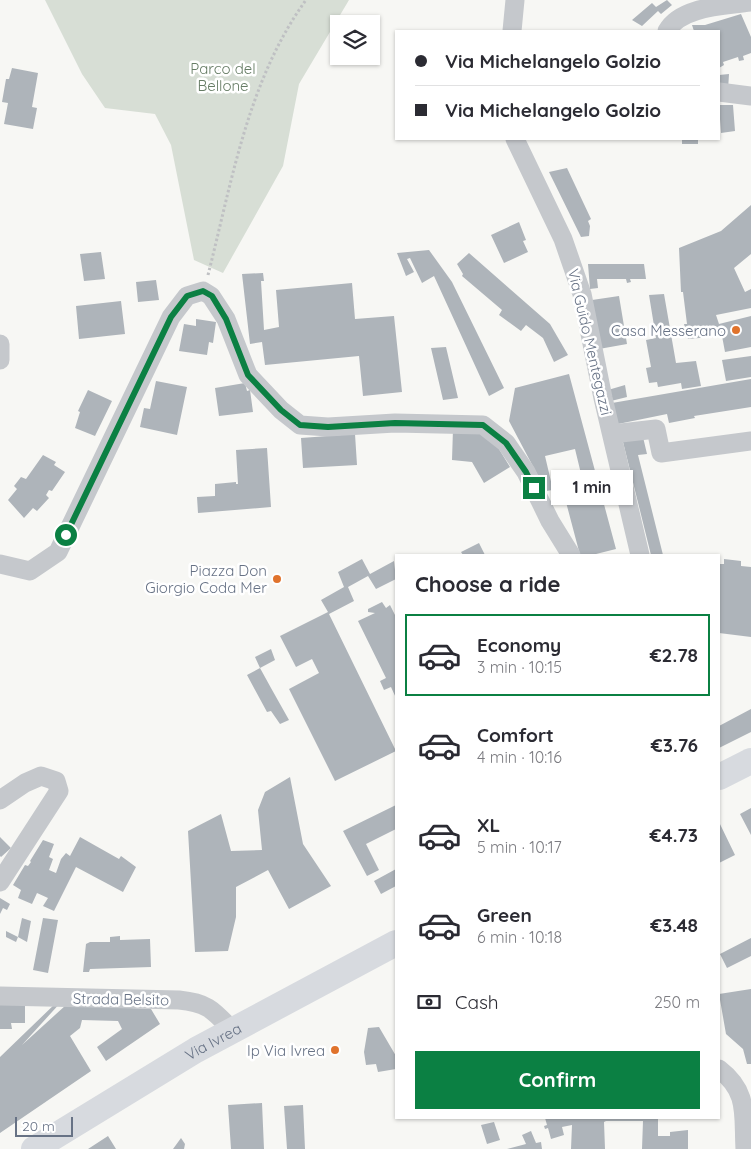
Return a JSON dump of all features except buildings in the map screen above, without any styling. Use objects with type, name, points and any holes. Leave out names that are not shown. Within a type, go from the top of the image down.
[{"type":"main road","points":[[720,777],[751,762]]},
{"type":"main road","name":"Via Ivrea","points":[[34,1149],[232,1030],[395,944]]},
{"type":"street","points":[[512,30],[515,0]]},
{"type":"street","points":[[667,30],[670,25],[694,11],[751,2]]},
{"type":"street","points":[[720,92],[751,96]]},
{"type":"street","name":"Via Guido Mentegazzi","points":[[515,140],[563,239],[582,294],[640,554]]},
{"type":"street","points":[[0,564],[30,571],[58,552],[171,317],[187,296],[203,291],[212,296],[226,319],[248,375],[281,410],[300,425],[328,427],[395,423],[483,425],[506,443],[526,472],[550,521],[570,554]]},
{"type":"street","points":[[0,344],[0,360]]},
{"type":"street","points":[[612,434],[656,429],[661,452],[751,441]]},
{"type":"street","points":[[0,800],[25,782],[41,776],[56,781],[59,791],[0,882]]},
{"type":"street","name":"Strada Belsito","points":[[0,996],[200,1002],[232,1030]]},
{"type":"street","points":[[720,1070],[732,1079],[740,1090],[746,1149]]},
{"type":"path","points":[[203,291],[256,92],[286,28],[306,0]]},
{"type":"green space","name":"Parco del Bellone","points":[[45,0],[349,0],[340,15],[330,15],[330,32],[299,84],[283,166],[223,273],[194,260],[171,145],[155,114],[105,108],[82,74]]},
{"type":"place","name":"Casa Messerano","points":[[736,330]]},
{"type":"place","name":"Piazza Don Giorgio Coda Mer","points":[[277,579]]},
{"type":"place","name":"Ip Via Ivrea","points":[[335,1050]]},
{"type":"route","points":[[66,535],[171,317],[187,296],[203,291],[212,296],[226,319],[248,375],[281,410],[300,425],[328,427],[395,423],[483,425],[506,443],[526,472],[534,488]]}]
